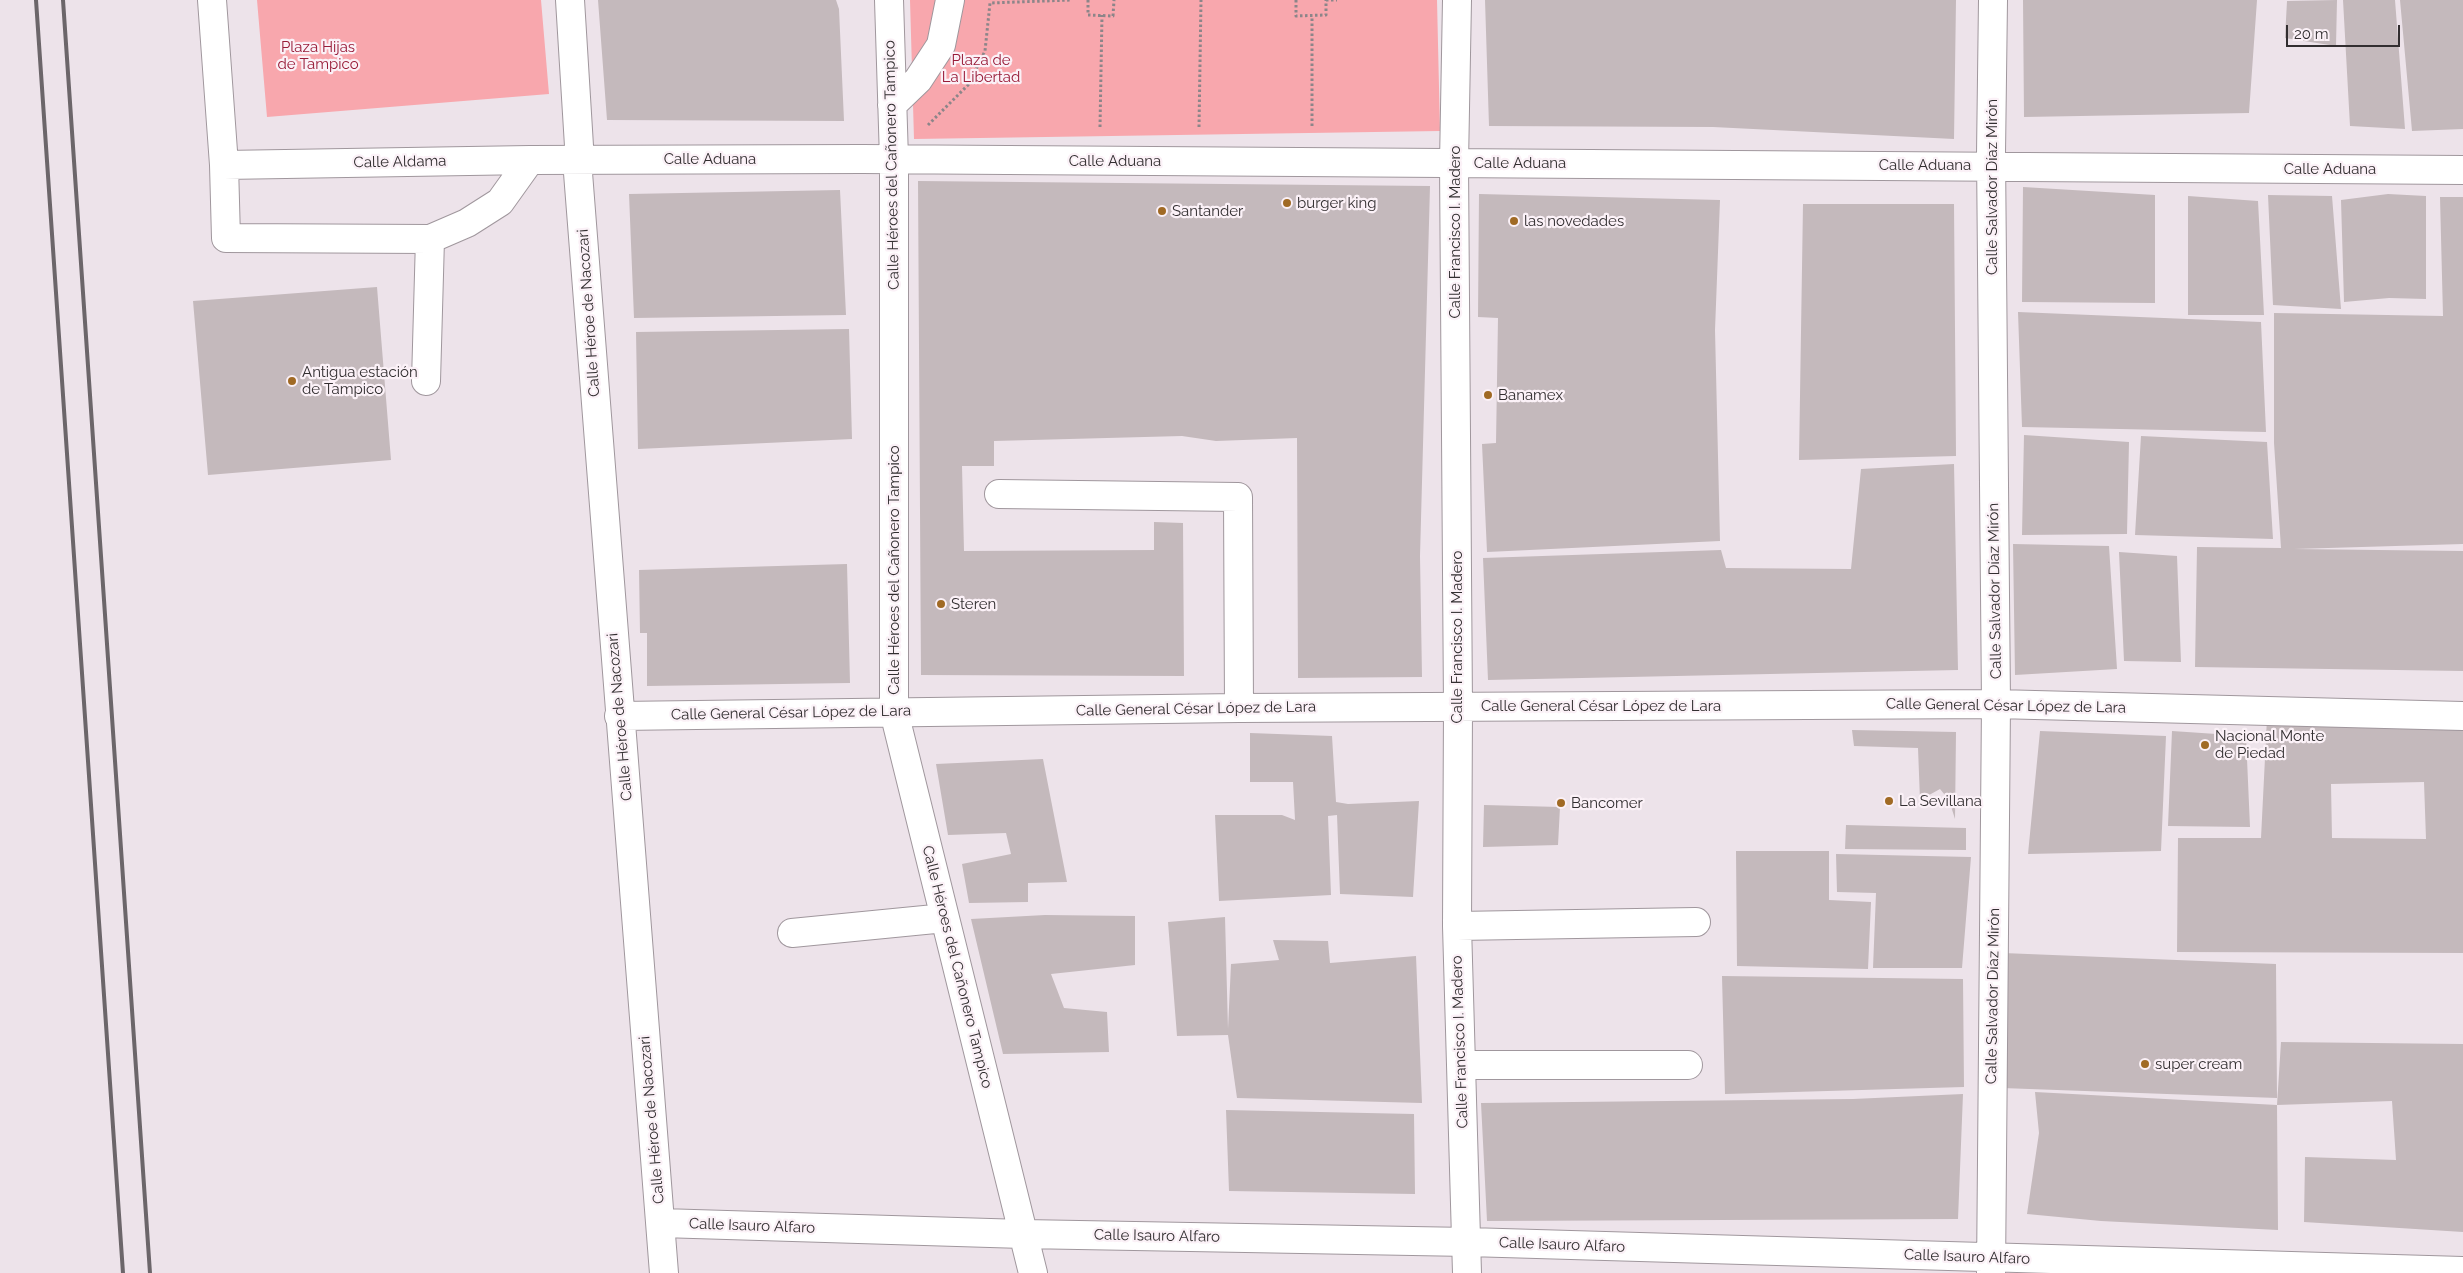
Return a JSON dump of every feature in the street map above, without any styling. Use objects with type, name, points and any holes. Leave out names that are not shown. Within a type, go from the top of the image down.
[{"type":"street","points":[[212,0],[224,165],[226,238],[430,239],[467,222],[500,202],[530,160]]},
{"type":"street","name":"Calle Héroe de Nacozari","points":[[570,0],[579,146],[577,160],[664,1273]]},
{"type":"street","name":"Calle Héroes del Cañonero Tampico","points":[[889,0],[894,159],[894,712],[1033,1273]]},
{"type":"street","points":[[892,105],[918,80],[941,45],[950,0]]},
{"type":"street","name":"Calle Francisco I. Madero","points":[[1457,0],[1454,163],[1458,707],[1457,926],[1468,1242],[1467,1273]]},
{"type":"street","name":"Calle Salvador Díaz Mirón","points":[[1991,1265],[1996,704],[1991,166],[1993,0]]},
{"type":"street","name":"Calle Aduana","points":[[577,160],[894,159],[2463,170]]},
{"type":"street","name":"Calle Aldama","points":[[224,165],[577,160]]},
{"type":"street","points":[[426,381],[430,239]]},
{"type":"street","points":[[999,494],[1238,497],[1239,708]]},
{"type":"street","name":"Calle General César López de Lara","points":[[619,716],[1239,708],[1996,704],[2463,716]]},
{"type":"street","points":[[792,933],[945,918]]},
{"type":"street","points":[[1457,926],[1696,922]]},
{"type":"street","points":[[1461,1065],[1688,1065]]},
{"type":"street","name":"Calle Isauro Alfaro","points":[[661,1223],[1022,1234],[1468,1242],[1991,1265],[2463,1271]]},
{"type":"path","points":[[922,130],[968,85],[985,51],[990,2],[1071,0]]},
{"type":"path","points":[[1088,0],[1088,15],[1113,16],[1114,0]]},
{"type":"path","points":[[1199,127],[1201,0]]},
{"type":"path","points":[[1296,0],[1296,16],[1326,15],[1326,0],[1337,0]]},
{"type":"path","points":[[1100,128],[1102,15]]},
{"type":"path","points":[[1312,16],[1312,126]]},
{"type":"green space","name":"Plaza Hijas de Tampico","points":[[257,0],[541,0],[549,94],[267,117]]},
{"type":"green space","name":"Plaza de La Libertad","points":[[910,0],[1437,0],[1440,131],[914,139]]},
{"type":"building","points":[[598,0],[836,0],[839,9],[844,121],[607,120]]},
{"type":"building","points":[[1485,0],[1956,0],[1954,139],[1713,127],[1489,126]]},
{"type":"building","points":[[2023,0],[2257,0],[2249,113],[2024,117]]},
{"type":"building","points":[[2337,0],[2336,46],[2285,38],[2287,1]]},
{"type":"building","points":[[2343,0],[2395,0],[2405,129],[2350,126]]},
{"type":"building","points":[[2400,0],[2463,0],[2463,129],[2412,131]]},
{"type":"building","points":[[918,181],[1430,186],[1420,556],[1422,677],[1298,678],[1297,438],[1216,441],[1182,436],[994,441],[994,466],[962,466],[964,551],[1154,550],[1154,522],[1183,523],[1184,676],[921,675]]},
{"type":"building","points":[[2023,187],[2155,195],[2155,303],[2022,302]]},
{"type":"building","points":[[840,190],[846,315],[634,318],[629,194]]},
{"type":"building","points":[[1479,194],[1720,200],[1715,330],[1720,541],[1487,552],[1482,444],[1496,443],[1498,318],[1478,317]]},
{"type":"building","points":[[2388,194],[2426,196],[2426,299],[2389,298],[2344,302],[2341,200]]},
{"type":"building","points":[[2268,195],[2332,196],[2341,309],[2273,305]]},
{"type":"building","points":[[2188,196],[2258,201],[2264,315],[2188,315]]},
{"type":"building","points":[[2440,197],[2463,197],[2463,544],[2294,549],[2463,551],[2463,671],[2195,667],[2197,547],[2281,548],[2274,443],[2274,313],[2443,316]]},
{"type":"building","points":[[1803,204],[1954,204],[1956,456],[1799,460]]},
{"type":"building","name":"Antigua estación de Tampico","points":[[377,287],[391,460],[208,475],[193,301]]},
{"type":"building","points":[[2018,312],[2261,322],[2266,432],[2022,427]]},
{"type":"building","points":[[849,329],[852,439],[638,449],[636,332]]},
{"type":"building","points":[[2024,435],[2129,442],[2127,534],[2022,535]]},
{"type":"building","points":[[2141,436],[2267,442],[2273,539],[2135,535]]},
{"type":"building","points":[[1954,464],[1958,670],[1488,680],[1483,558],[1721,550],[1726,568],[1851,569],[1861,469]]},
{"type":"building","points":[[2013,544],[2109,546],[2117,669],[2015,675]]},
{"type":"building","points":[[2119,552],[2177,556],[2181,662],[2124,661]]},
{"type":"building","points":[[847,564],[850,683],[647,686],[647,633],[640,633],[639,570]]},
{"type":"building","points":[[2463,716],[2463,953],[2177,952],[2178,838],[2261,838],[2267,718]],"holes":[[[2424,782],[2426,839],[2332,838],[2331,784]]]},
{"type":"building","points":[[1852,730],[1956,732],[1955,819],[1949,800],[1940,789],[1920,800],[1918,748],[1854,746]]},
{"type":"building","points":[[2040,731],[2166,736],[2161,851],[2028,854]]},
{"type":"building","points":[[2172,731],[2246,736],[2250,827],[2168,826]]},
{"type":"building","points":[[1250,733],[1332,736],[1336,802],[1348,804],[1419,801],[1413,897],[1340,894],[1337,815],[1328,816],[1331,895],[1219,901],[1215,815],[1282,815],[1295,820],[1293,782],[1250,782]]},
{"type":"building","points":[[1043,759],[1067,882],[1028,883],[1028,902],[969,903],[962,864],[1011,854],[1006,833],[948,835],[936,764]]},
{"type":"building","points":[[1484,805],[1560,807],[1558,845],[1483,847]]},
{"type":"building","points":[[1846,825],[1966,828],[1966,850],[1845,849]]},
{"type":"building","points":[[1736,851],[1829,851],[1829,900],[1871,902],[1868,969],[1737,966]]},
{"type":"building","points":[[1836,854],[1971,857],[1962,968],[1873,968],[1876,893],[1837,892]]},
{"type":"building","points":[[1045,915],[1135,916],[1135,965],[1051,974],[1064,1008],[1107,1012],[1109,1052],[1003,1054],[971,919]]},
{"type":"building","points":[[1225,917],[1228,1029],[1231,964],[1279,960],[1273,940],[1328,941],[1330,963],[1416,956],[1422,1103],[1237,1098],[1228,1035],[1177,1036],[1168,922]]},
{"type":"building","points":[[2003,953],[2276,964],[2277,1098],[2002,1088]]},
{"type":"building","points":[[1722,976],[1963,979],[1964,1087],[1725,1094]]},
{"type":"building","points":[[2281,1042],[2463,1044],[2463,1232],[2304,1222],[2305,1157],[2396,1160],[2392,1101],[2277,1105]]},
{"type":"building","points":[[2035,1092],[2277,1105],[2278,1230],[2101,1221],[2027,1214],[2039,1133]]},
{"type":"building","points":[[1963,1094],[1958,1219],[1487,1221],[1481,1103],[1853,1099]]},
{"type":"building","points":[[1226,1110],[1414,1114],[1415,1194],[1229,1191]]},
{"type":"railway","points":[[36,0],[123,1273]]},
{"type":"railway","points":[[63,0],[150,1273]]},
{"type":"place","name":"burger king","points":[[1287,203]]},
{"type":"place","name":"Santander","points":[[1162,211]]},
{"type":"place","name":"las novedades","points":[[1514,221]]},
{"type":"place","name":"Antigua estación de Tampico","points":[[292,381]]},
{"type":"place","name":"Banamex","points":[[1488,395]]},
{"type":"place","name":"Steren","points":[[941,604]]},
{"type":"place","name":"Nacional Monte de Piedad","points":[[2205,745]]},
{"type":"place","name":"La Sevillana","points":[[1889,801]]},
{"type":"place","name":"Bancomer","points":[[1561,803]]},
{"type":"place","name":"super cream","points":[[2145,1064]]}]
